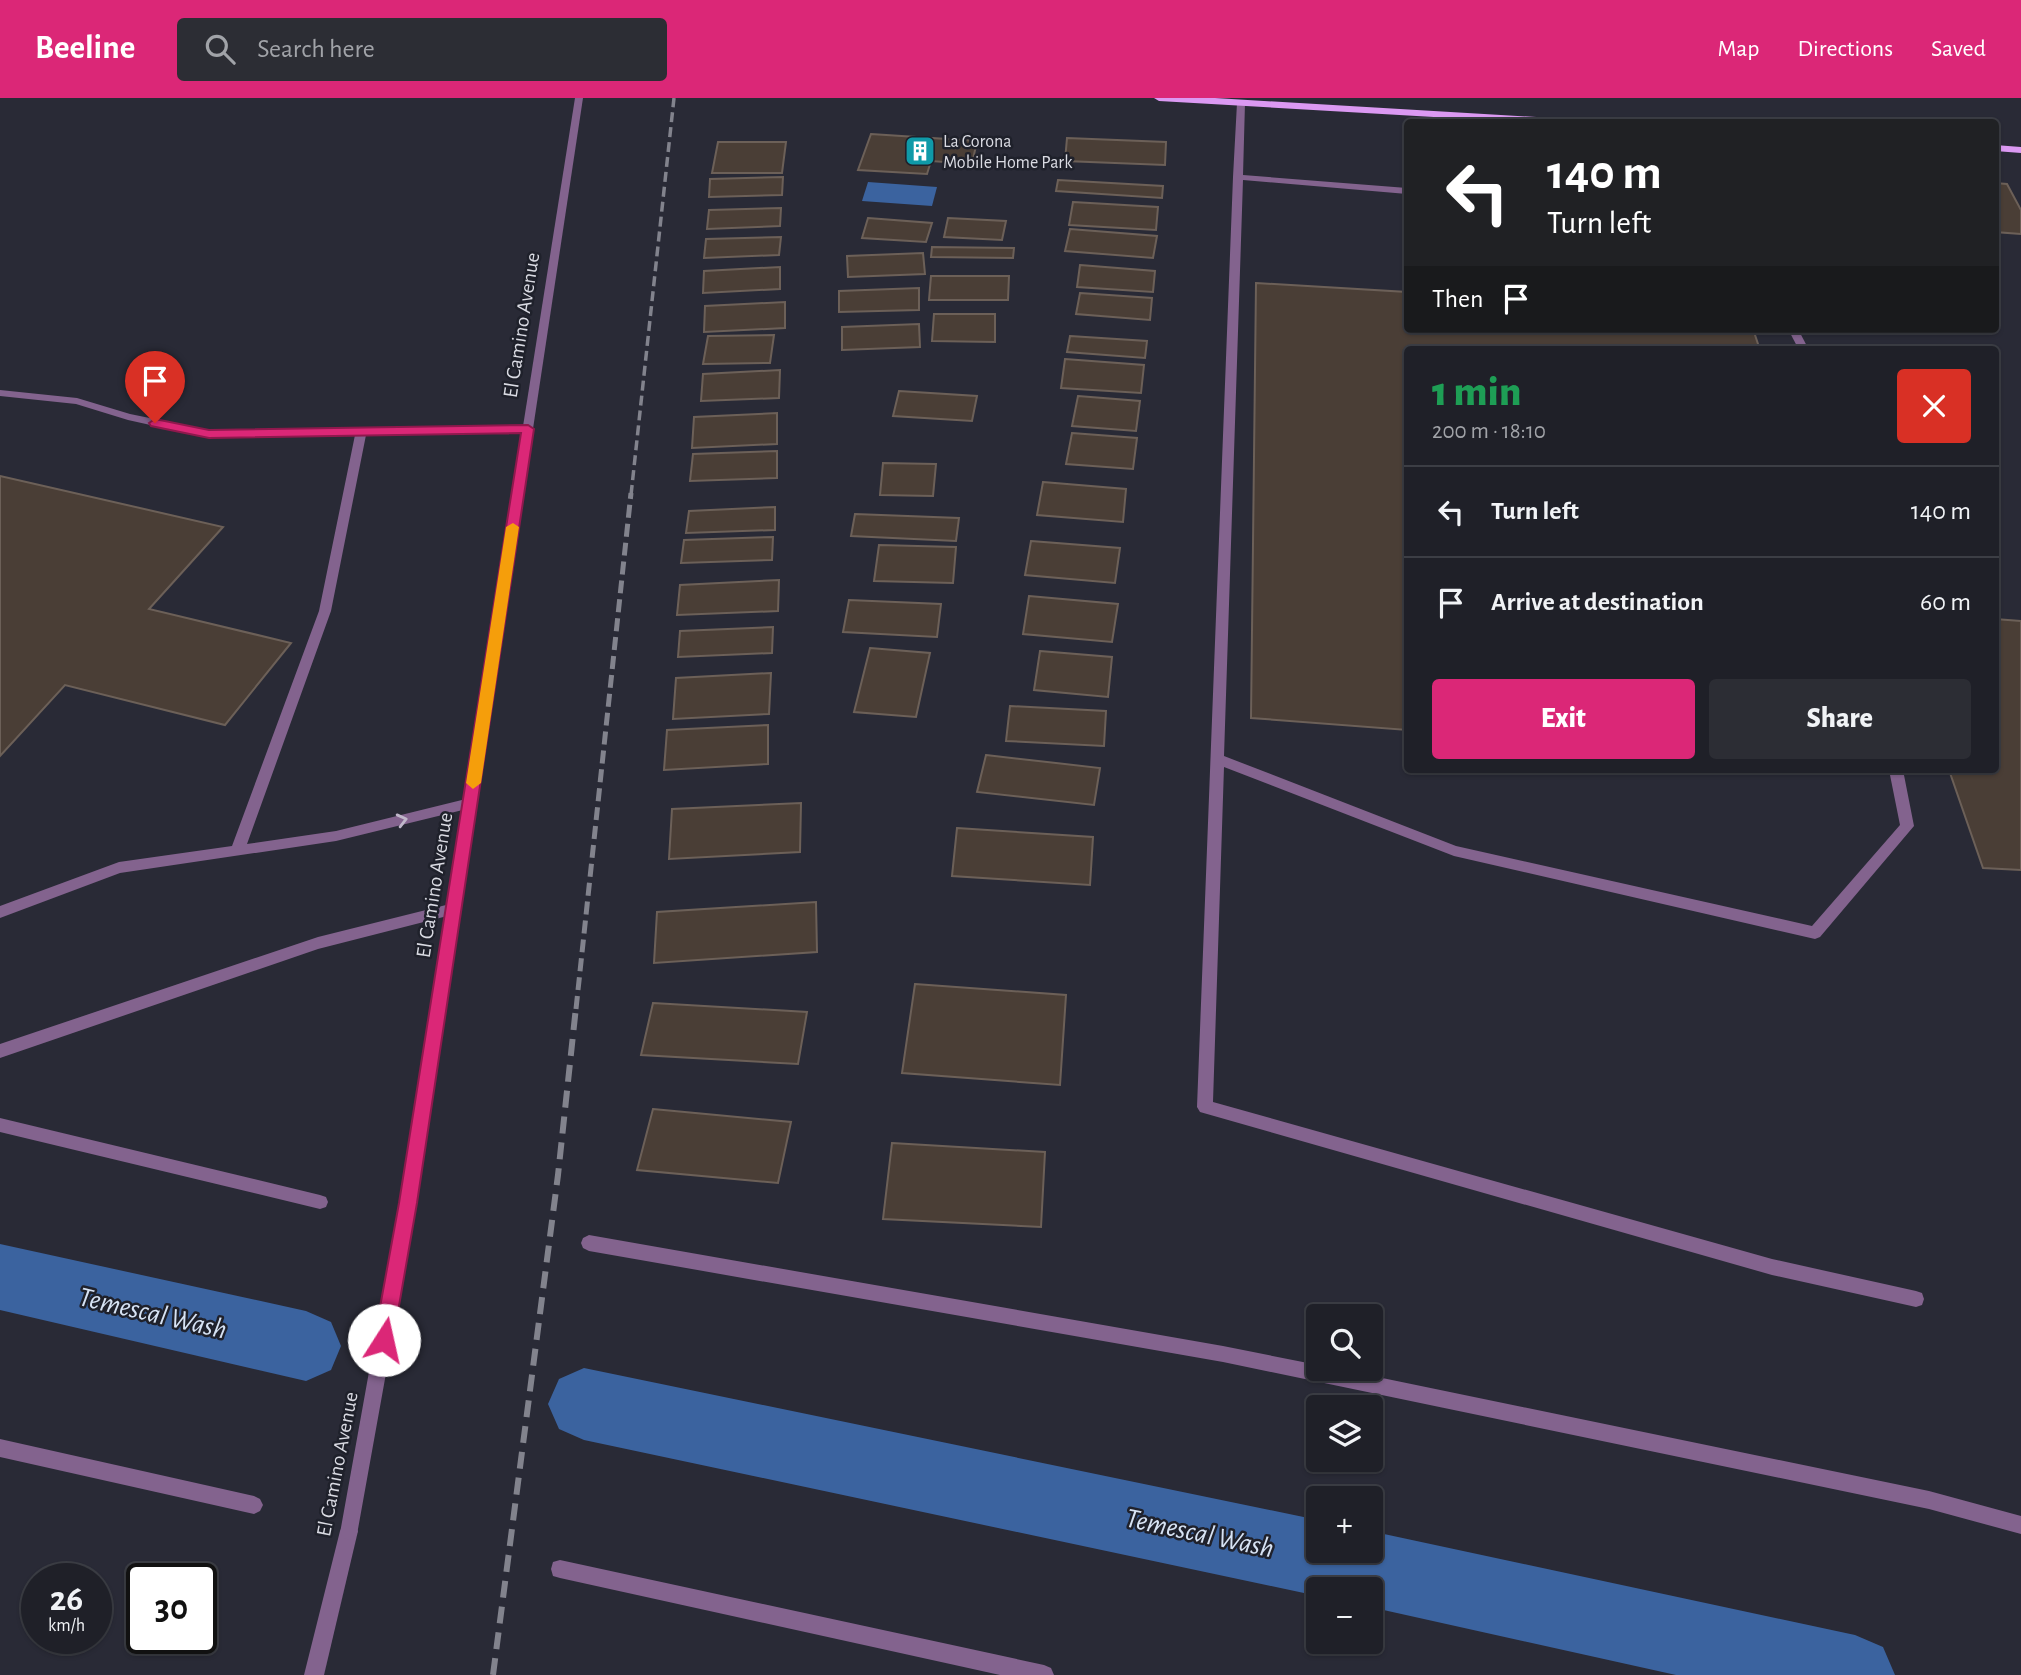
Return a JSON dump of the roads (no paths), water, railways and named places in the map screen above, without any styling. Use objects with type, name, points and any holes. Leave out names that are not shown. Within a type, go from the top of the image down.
[{"type":"main road","points":[[1159,98],[1517,119]]},
{"type":"main road","points":[[1999,148],[2021,150]]},
{"type":"street","name":"El Camino Avenue","points":[[314,1675],[349,1531],[408,1203],[579,98]]},
{"type":"street","points":[[1241,103],[1205,1107],[1772,1267],[1916,1299]]},
{"type":"street","points":[[1238,177],[1404,191]]},
{"type":"street","points":[[0,394],[77,401],[128,417],[209,434],[528,429]]},
{"type":"street","points":[[237,851],[325,611],[361,432]]},
{"type":"street","points":[[1217,759],[1454,851],[1815,933],[1907,826],[1897,773]]},
{"type":"street","points":[[0,912],[119,868],[336,836],[470,803]]},
{"type":"street","points":[[0,1051],[318,943],[454,909]]},
{"type":"street","points":[[0,1125],[320,1202]]},
{"type":"street","points":[[589,1243],[1223,1353],[1929,1500],[2021,1525]]},
{"type":"street","points":[[0,1448],[254,1505]]},
{"type":"street","points":[[560,1569],[1044,1675]]},
{"type":"water","points":[[868,182],[937,187],[932,206],[862,201]]},
{"type":"waterway","name":"Temescal Wash","points":[[0,1277],[306,1346]]},
{"type":"waterway","name":"Temescal Wash","points":[[584,1404],[1155,1522],[1855,1675]]},
{"type":"railway","points":[[631,495],[674,98]]},
{"type":"railway","points":[[576,1009],[631,493]]},
{"type":"railway","points":[[493,1675],[558,1175],[576,1007]]},
{"type":"place","name":"La Corona Mobile Home Park","points":[[920,151]]}]
